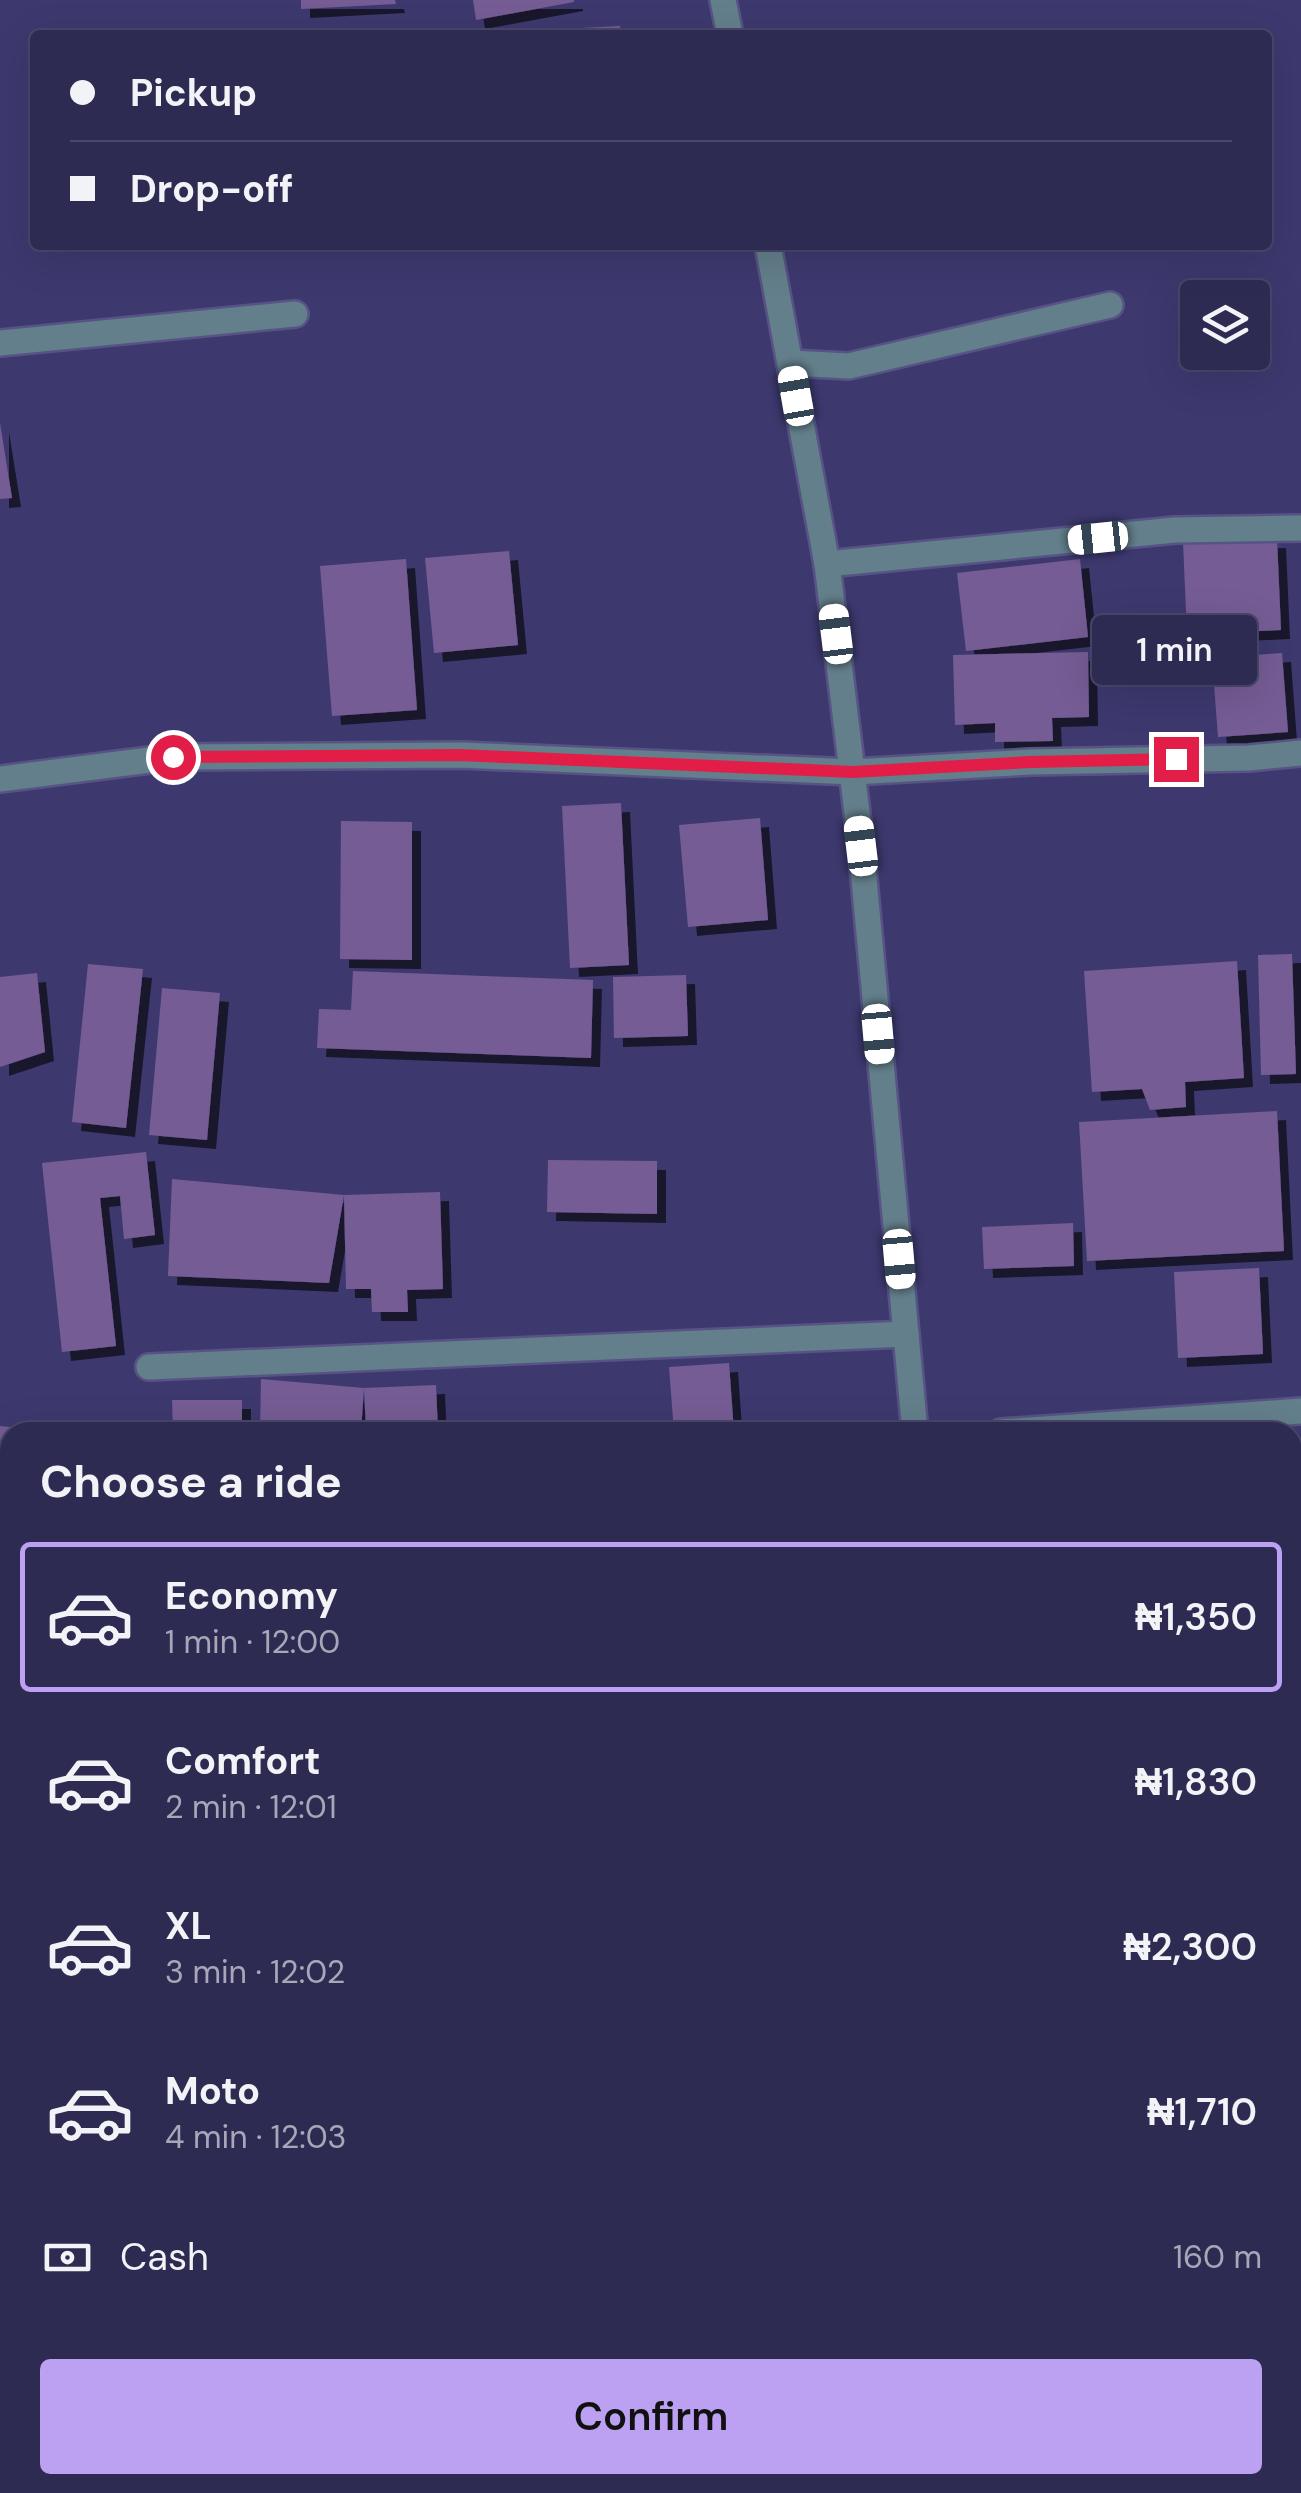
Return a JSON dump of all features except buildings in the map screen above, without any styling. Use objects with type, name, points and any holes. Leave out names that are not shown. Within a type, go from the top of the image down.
[{"type":"street","points":[[723,0],[729,30]]},
{"type":"street","points":[[769,250],[827,564],[853,772],[914,1422]]},
{"type":"street","points":[[790,362],[849,366],[1110,305]]},
{"type":"street","points":[[0,344],[295,314]]},
{"type":"street","points":[[827,564],[1175,530],[1301,528]]},
{"type":"street","points":[[0,779],[192,757],[460,755],[853,772],[1301,753]]},
{"type":"street","points":[[149,1367],[906,1334]]},
{"type":"street","points":[[1144,1422],[1301,1411]]},
{"type":"route","points":[[173,757],[460,755],[853,772],[1176,759]]}]
